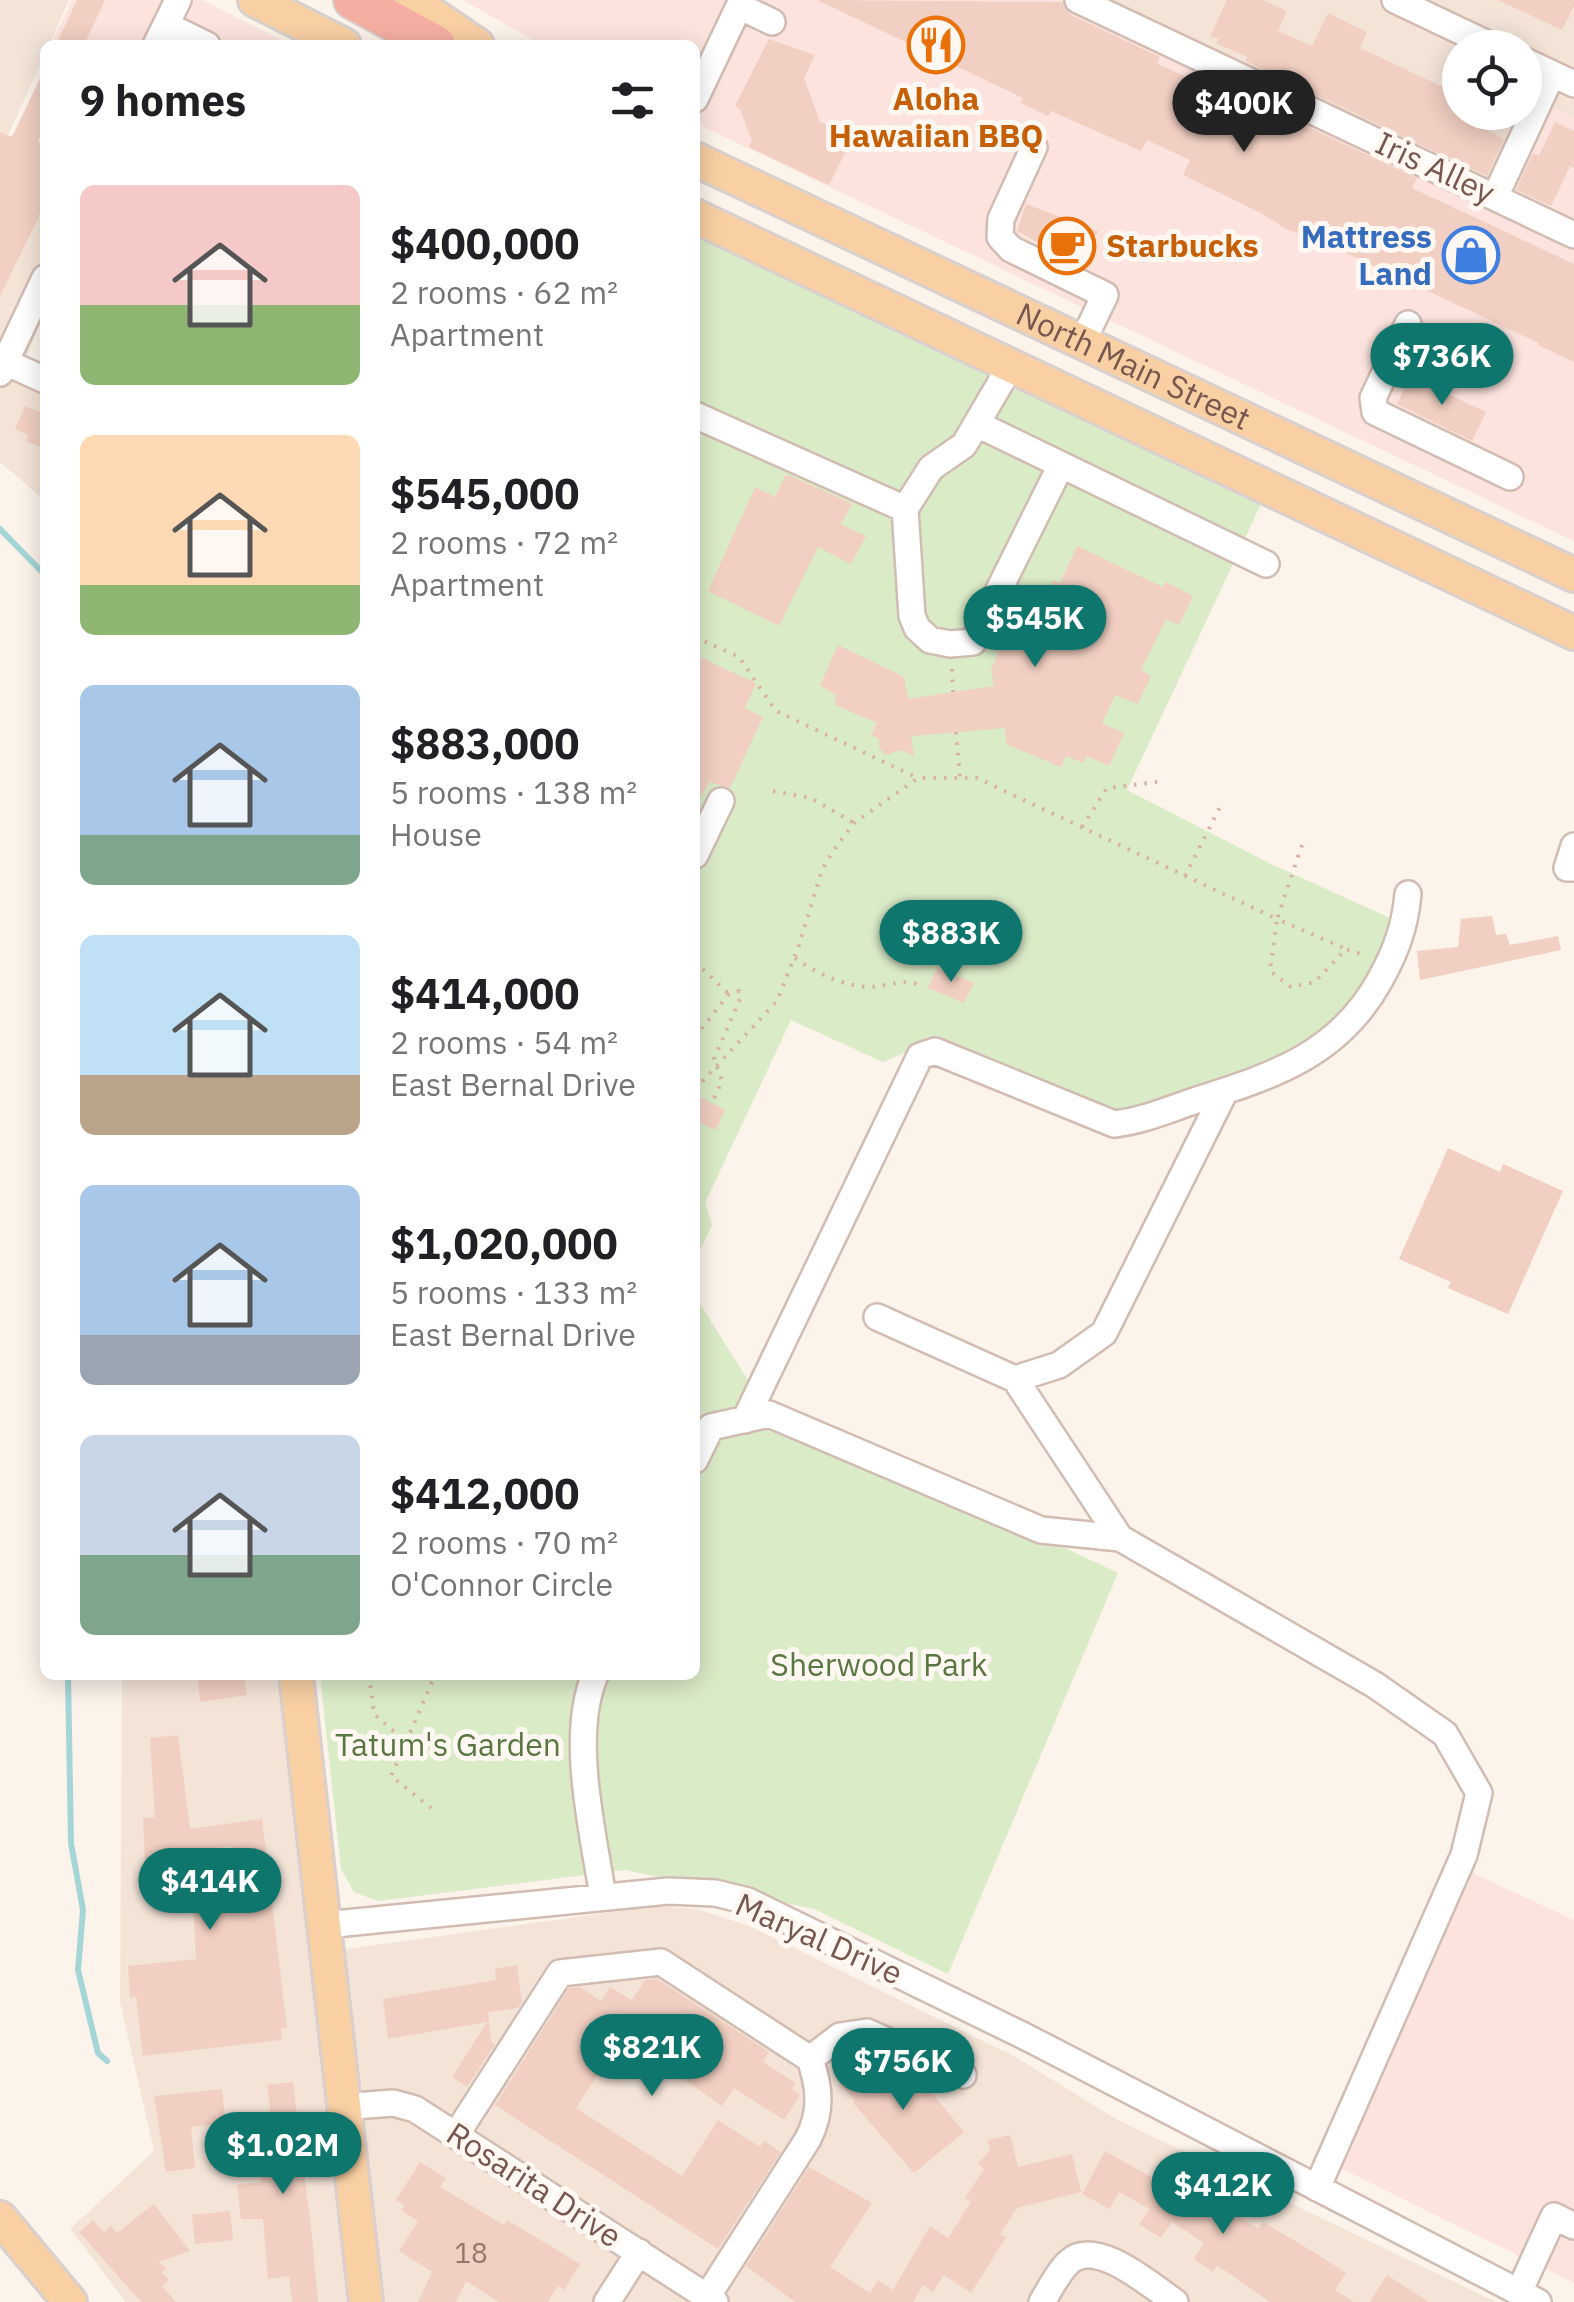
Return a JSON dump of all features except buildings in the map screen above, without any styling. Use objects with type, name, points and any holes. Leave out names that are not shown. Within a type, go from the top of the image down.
[{"type":"highway","points":[[354,0],[427,40]]},
{"type":"main road","points":[[255,0],[334,40]]},
{"type":"main road","points":[[411,0],[470,40]]},
{"type":"main road","name":"North Main Street","points":[[700,160],[1574,576]]},
{"type":"main road","name":"North Main Street","points":[[700,218],[1574,633]]},
{"type":"main road","points":[[297,1680],[366,2302]]},
{"type":"main road","points":[[0,2218],[70,2302]]},
{"type":"street","points":[[161,35],[178,0]]},
{"type":"street","name":"Iris Alley","points":[[1078,0],[1574,234]]},
{"type":"street","points":[[1395,0],[1458,30]]},
{"type":"street","points":[[700,89],[741,3],[772,22]]},
{"type":"street","points":[[1495,196],[1563,79]]},
{"type":"street","points":[[1034,147],[1001,220],[1000,237],[1010,249],[1105,295],[1082,342]]},
{"type":"street","points":[[40,289],[3,368],[40,379]]},
{"type":"street","points":[[1408,324],[1373,398],[1375,412],[1510,477]]},
{"type":"street","points":[[1012,365],[964,445],[931,468],[905,509],[912,616],[930,640],[950,644],[973,642],[1061,464]]},
{"type":"street","points":[[700,416],[905,509]]},
{"type":"street","points":[[977,424],[1266,564]]},
{"type":"street","points":[[700,845],[721,801]]},
{"type":"street","points":[[1574,846],[1567,868],[1574,868]]},
{"type":"street","points":[[745,1420],[917,1060],[924,1054],[935,1051],[1114,1124],[1224,1093],[1301,1060],[1356,1018],[1389,964],[1404,930],[1408,894]]},
{"type":"street","points":[[1016,1379],[1059,1365],[1104,1333],[1224,1093]]},
{"type":"street","points":[[877,1317],[1016,1379],[1120,1538]]},
{"type":"street","points":[[700,1449],[710,1427],[769,1414],[1041,1530],[1120,1538],[1374,1684],[1445,1734],[1478,1793],[1464,1855],[1317,2188]]},
{"type":"street","points":[[593,1680],[586,1700],[582,1738],[602,1896]]},
{"type":"street","name":"Maryal Drive","points":[[324,1925],[602,1896],[701,1892],[760,1905],[1026,2037],[1528,2297]]},
{"type":"street","points":[[456,2134],[554,1982],[566,1971],[661,1962],[810,2060],[818,2082],[816,2124],[711,2300]]},
{"type":"street","points":[[810,2060],[840,2036],[867,2032],[963,2075]]},
{"type":"street","name":"Rosarita Drive","points":[[342,2106],[405,2104],[711,2300]]},
{"type":"street","points":[[1528,2297],[1554,2216],[1574,2226]]},
{"type":"street","points":[[607,2302],[639,2252]]},
{"type":"street","points":[[1042,2302],[1067,2264],[1082,2254],[1092,2253],[1110,2260],[1175,2302]]},
{"type":"path","points":[[700,639],[739,656],[776,711],[918,778],[977,778],[1277,920],[1389,964]]},
{"type":"path","points":[[956,732],[960,777]]},
{"type":"path","points":[[700,1084],[777,1001],[822,870],[854,823],[918,778]]},
{"type":"path","points":[[1082,827],[1106,788],[1165,782]]},
{"type":"path","points":[[773,791],[812,798],[854,823]]},
{"type":"path","points":[[1185,876],[1220,806]]},
{"type":"path","points":[[1302,845],[1277,920],[1270,971],[1291,986],[1316,982],[1346,950]]},
{"type":"path","points":[[794,958],[827,976],[858,986],[911,980],[922,986]]},
{"type":"path","points":[[700,967],[728,994]]},
{"type":"path","points":[[700,1030],[728,994],[738,991],[740,999],[716,1048],[714,1059],[722,1081],[712,1103]]},
{"type":"path","points":[[370,1680],[374,1714],[406,1742]]},
{"type":"path","points":[[431,1808],[390,1776],[433,1680]]},
{"type":"shaded area","points":[[0,0],[69,0],[51,40],[40,40],[40,65],[0,153]]},
{"type":"shaded area","points":[[72,0],[202,0],[281,40],[53,40]]},
{"type":"shaded area","points":[[463,0],[1096,0],[1491,187],[1519,130],[1542,130],[1542,102],[1574,117],[1574,541],[700,125],[700,40],[533,40]]},
{"type":"shaded area","points":[[1096,0],[1574,0],[1574,117],[1542,103],[1542,30],[1442,30],[1442,130],[1519,130],[1491,187]]},
{"type":"shaded area","points":[[0,157],[40,185],[40,323],[23,367],[40,376],[40,497],[0,462]]},
{"type":"shaded area","points":[[122,1680],[280,1680],[310,1954],[656,1906],[696,1909],[747,1925],[1014,2056],[1116,2119],[1496,2302],[126,2302],[70,2229],[154,2151],[120,2002]]},
{"type":"shaded area","points":[[1466,1870],[1574,1920],[1574,2283],[1336,2166]]},
{"type":"green space","points":[[700,238],[1044,397],[1261,504],[1127,790],[1269,863],[1399,922],[1348,1041],[1268,1082],[1189,1094],[1113,1112],[1009,1067],[931,1041],[883,1062],[791,1020],[705,1203],[712,1225],[700,1251]]},
{"type":"green space","name":"Sherwood Park","points":[[700,1304],[765,1407],[1118,1573],[948,1974],[814,1909],[625,1870],[378,1901],[354,1892],[341,1869],[321,1680],[700,1680]]},
{"type":"waterway","points":[[0,529],[40,570]]},
{"type":"waterway","points":[[68,1680],[71,1843],[83,1910],[78,1970],[98,2053],[107,2061]]},
{"type":"place","name":"Aloha Hawaiian BBQ","points":[[936,45]]},
{"type":"place","name":"Starbucks","points":[[1067,246]]},
{"type":"place","name":"Mattress Land","points":[[1471,255]]},
{"type":"park label","name":"Tatum's Garden","points":[[448,1745]]}]
